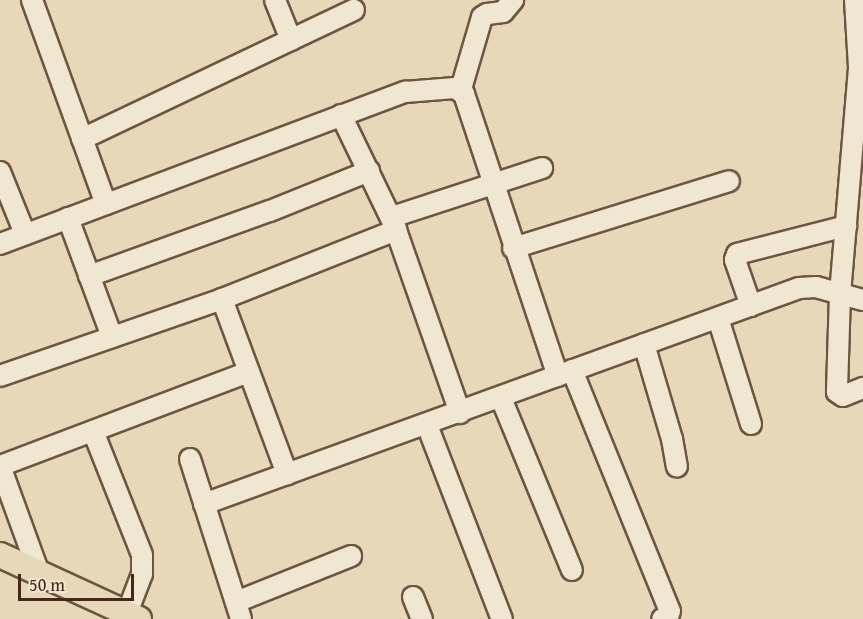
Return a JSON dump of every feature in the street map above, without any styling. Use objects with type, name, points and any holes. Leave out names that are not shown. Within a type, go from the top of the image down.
[{"type":"main road","points":[[0,555],[133,616]]},
{"type":"street","points":[[32,0],[106,204]]},
{"type":"street","points":[[276,0],[291,40]]},
{"type":"street","points":[[513,0],[503,12],[482,17],[461,89],[513,248],[565,373],[670,611],[668,617],[662,619]]},
{"type":"street","points":[[855,0],[859,68],[857,155],[852,221],[840,294],[837,392],[843,396],[863,388]]},
{"type":"street","points":[[82,138],[354,10]]},
{"type":"street","points":[[0,244],[405,92],[461,89]]},
{"type":"street","points":[[341,116],[394,223],[460,413]]},
{"type":"street","points":[[0,376],[222,299],[394,223],[492,184],[542,168]]},
{"type":"street","points":[[89,276],[270,211],[369,171]]},
{"type":"street","points":[[0,172],[25,234]]},
{"type":"street","points":[[513,248],[729,181]]},
{"type":"street","points":[[68,218],[112,338]]},
{"type":"street","points":[[751,306],[735,260],[737,254],[852,221]]},
{"type":"street","points":[[204,504],[427,425],[799,288],[816,287],[863,300]]},
{"type":"street","points":[[222,299],[287,474]]},
{"type":"street","points":[[718,318],[751,424]]},
{"type":"street","points":[[644,344],[672,440],[677,467]]},
{"type":"street","points":[[39,573],[0,466],[249,372]]},
{"type":"street","points":[[501,398],[572,570]]},
{"type":"street","points":[[427,425],[502,619]]},
{"type":"street","points":[[93,431],[142,555],[142,574],[133,616]]},
{"type":"street","points":[[190,459],[239,611],[351,556]]},
{"type":"street","points":[[413,597],[422,619]]}]
